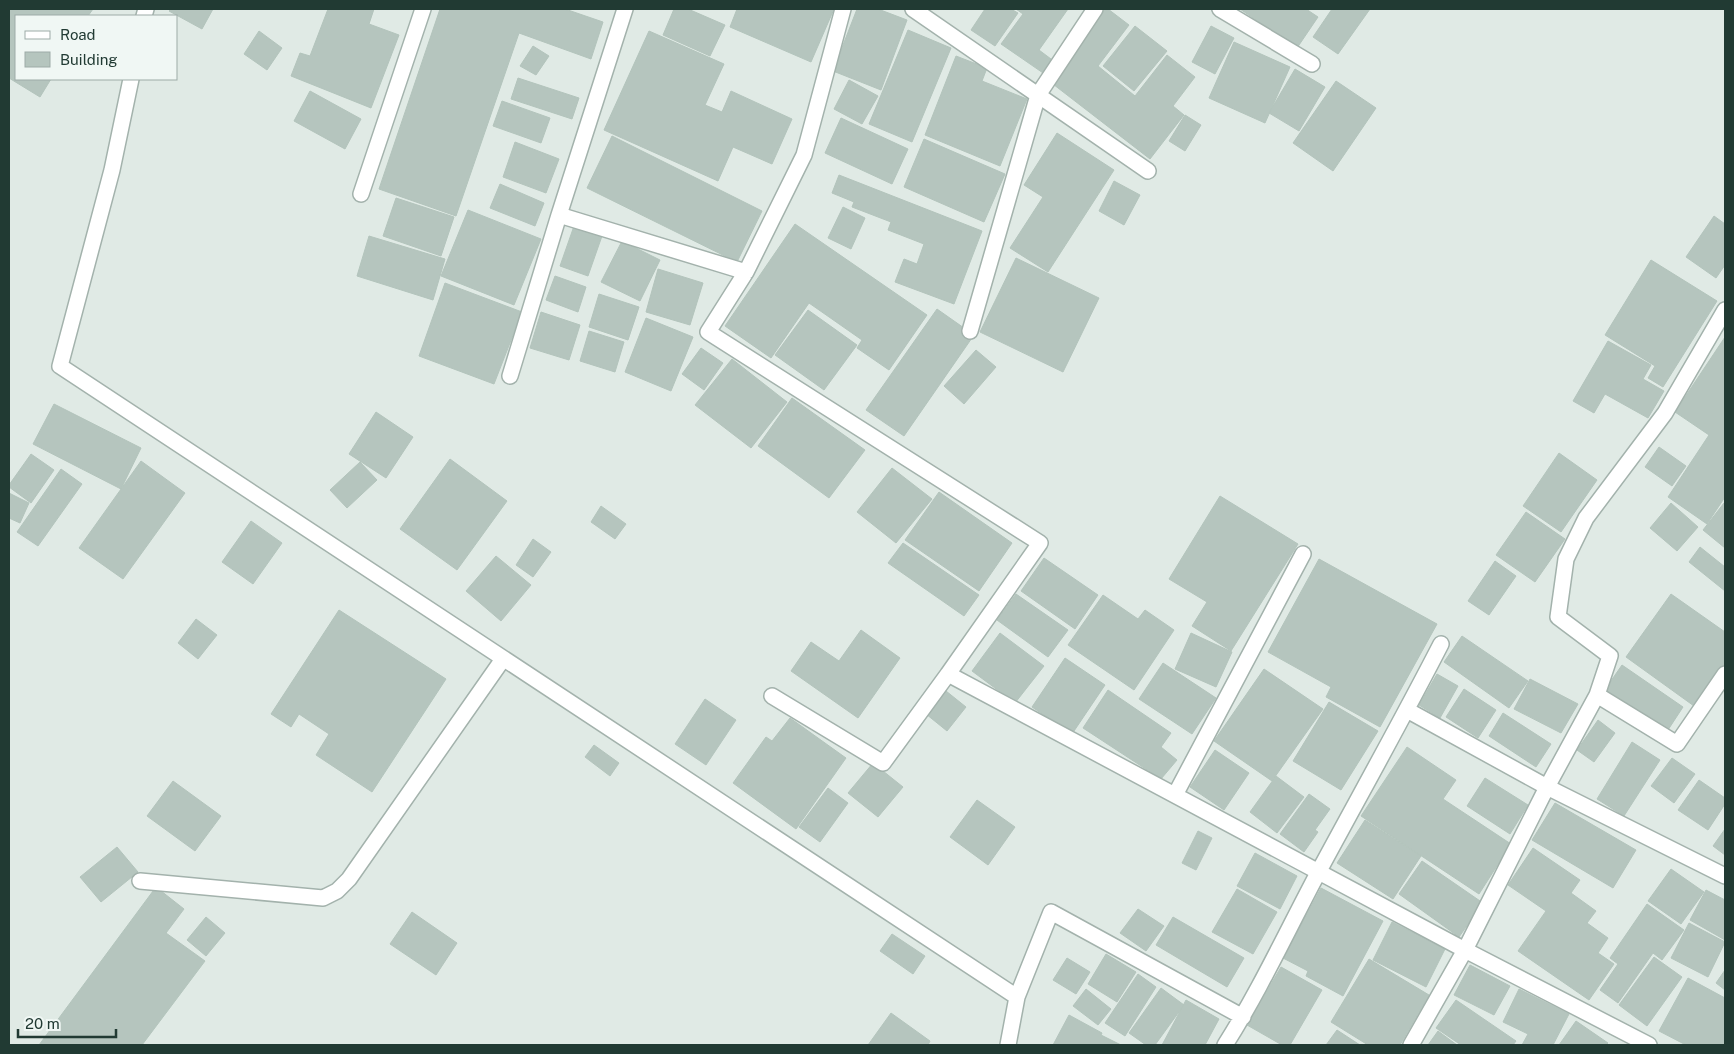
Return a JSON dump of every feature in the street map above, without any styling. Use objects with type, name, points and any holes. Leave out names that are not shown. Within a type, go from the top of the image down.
[{"type":"street","points":[[361,194],[423,9]]},
{"type":"street","points":[[510,376],[625,9]]},
{"type":"street","points":[[772,696],[883,763],[1040,542],[708,332],[746,272],[804,155],[843,9]]},
{"type":"street","points":[[913,9],[1148,172]]},
{"type":"street","points":[[970,331],[1038,95],[1095,9]]},
{"type":"street","points":[[1220,9],[1312,64]]},
{"type":"street","points":[[131,80],[112,170],[60,366],[1018,997]]},
{"type":"street","points":[[559,215],[746,272]]},
{"type":"street","points":[[1411,1045],[1465,950],[1547,786],[1597,695],[1610,656],[1558,617],[1566,559],[1586,518],[1665,414],[1725,310]]},
{"type":"street","points":[[1175,795],[1303,554]]},
{"type":"street","points":[[1225,1045],[1243,1017],[1318,872],[1441,644]]},
{"type":"street","points":[[140,881],[322,898],[337,892],[349,879],[503,659]]},
{"type":"street","points":[[948,674],[1465,950],[1649,1045]]},
{"type":"street","points":[[1597,695],[1677,744],[1725,674]]},
{"type":"street","points":[[1407,710],[1547,786],[1725,876]]},
{"type":"street","points":[[1008,1045],[1018,997],[1051,912],[1243,1017]]},
{"type":"building","points":[[9,9],[93,9],[89,15],[15,15],[15,80],[50,80],[40,97],[9,78]]},
{"type":"building","points":[[171,9],[213,9],[202,29],[169,11]]},
{"type":"building","points":[[328,9],[374,9],[369,24],[399,35],[371,108],[291,76],[300,53],[310,56]]},
{"type":"building","points":[[440,9],[565,9],[603,22],[591,59],[519,33],[456,216],[379,189]]},
{"type":"building","points":[[674,9],[688,9],[725,25],[710,56],[663,35]]},
{"type":"building","points":[[737,9],[834,9],[811,62],[730,27]]},
{"type":"building","points":[[857,9],[878,9],[907,20],[881,90],[833,71]]},
{"type":"building","points":[[985,9],[1011,9],[1018,13],[995,46],[971,30]]},
{"type":"building","points":[[1016,9],[1068,9],[1039,50],[1055,62],[1046,75],[1001,44],[1023,14]]},
{"type":"building","points":[[1105,9],[1108,9],[1129,25],[1098,66],[1135,96],[1167,55],[1195,77],[1173,106],[1184,115],[1150,159],[1049,81]]},
{"type":"building","points":[[1240,9],[1306,9],[1318,17],[1297,48]]},
{"type":"building","points":[[1332,9],[1370,9],[1338,54],[1313,37]]},
{"type":"building","points":[[1135,26],[1167,51],[1134,91],[1103,66]]},
{"type":"building","points":[[1211,26],[1234,38],[1215,74],[1192,62]]},
{"type":"building","points":[[908,30],[951,48],[912,142],[869,124]]},
{"type":"building","points":[[259,31],[282,48],[267,70],[244,54]]},
{"type":"building","points":[[649,31],[724,64],[705,105],[722,112],[731,91],[792,119],[772,164],[733,147],[718,181],[604,130]]},
{"type":"building","points":[[1234,42],[1290,67],[1265,123],[1209,98]]},
{"type":"building","points":[[533,46],[549,56],[536,75],[520,66]]},
{"type":"building","points":[[956,56],[987,68],[982,81],[1027,99],[1000,166],[925,135]]},
{"type":"building","points":[[1295,69],[1325,87],[1299,131],[1269,113]]},
{"type":"building","points":[[518,78],[579,98],[572,119],[511,99]]},
{"type":"building","points":[[849,80],[878,96],[862,124],[834,109]]},
{"type":"building","points":[[1336,81],[1376,108],[1333,171],[1293,143]]},
{"type":"building","points":[[310,91],[361,119],[345,149],[294,121]]},
{"type":"building","points":[[502,101],[550,118],[541,143],[493,126]]},
{"type":"building","points":[[1185,115],[1201,125],[1185,151],[1169,141]]},
{"type":"building","points":[[841,118],[908,149],[892,184],[825,153]]},
{"type":"building","points":[[1057,133],[1114,170],[1048,272],[1010,248],[1043,197],[1024,185]]},
{"type":"building","points":[[612,136],[762,211],[737,262],[587,188]]},
{"type":"building","points":[[924,139],[1005,174],[984,222],[904,187]]},
{"type":"building","points":[[515,142],[559,159],[546,193],[503,177]]},
{"type":"building","points":[[839,175],[982,231],[954,304],[895,282],[904,259],[917,264],[924,244],[888,230],[891,222],[852,207],[854,202],[832,193]]},
{"type":"building","points":[[1114,181],[1140,195],[1124,225],[1099,211]]},
{"type":"building","points":[[500,184],[544,203],[535,226],[490,208]]},
{"type":"building","points":[[396,198],[454,217],[441,256],[383,236]]},
{"type":"building","points":[[843,207],[865,218],[851,249],[828,238]]},
{"type":"building","points":[[468,210],[541,239],[514,305],[441,276]]},
{"type":"building","points":[[1714,216],[1725,224],[1725,265],[1716,278],[1686,257]]},
{"type":"building","points":[[795,224],[927,315],[889,370],[857,348],[862,340],[809,303],[771,358],[725,326]]},
{"type":"building","points":[[574,226],[602,236],[588,276],[560,266]]},
{"type":"building","points":[[369,236],[445,259],[433,300],[357,276]]},
{"type":"building","points":[[622,241],[660,260],[640,301],[601,282]]},
{"type":"building","points":[[1016,258],[1099,298],[1063,372],[980,332]]},
{"type":"building","points":[[1651,260],[1717,301],[1663,387],[1648,378],[1655,366],[1605,335]]},
{"type":"building","points":[[658,269],[703,283],[690,325],[646,312]]},
{"type":"building","points":[[555,276],[586,287],[578,312],[546,300]]},
{"type":"building","points":[[445,283],[522,312],[494,384],[419,356]]},
{"type":"building","points":[[599,294],[639,307],[628,340],[589,327]]},
{"type":"building","points":[[937,309],[974,335],[904,436],[866,410]]},
{"type":"building","points":[[808,310],[857,345],[824,390],[775,355]]},
{"type":"building","points":[[541,312],[580,325],[569,360],[530,348]]},
{"type":"building","points":[[646,318],[693,337],[671,391],[625,372]]},
{"type":"building","points":[[589,331],[624,342],[615,372],[580,361]]},
{"type":"building","points":[[1725,337],[1725,497],[1707,524],[1668,497],[1709,435],[1675,412]]},
{"type":"building","points":[[1608,341],[1651,365],[1643,379],[1664,391],[1648,418],[1605,394],[1594,413],[1573,401]]},
{"type":"building","points":[[701,348],[723,363],[704,390],[682,374]]},
{"type":"building","points":[[976,350],[996,367],[964,404],[944,386]]},
{"type":"building","points":[[732,359],[787,402],[751,448],[695,405]]},
{"type":"building","points":[[792,398],[865,450],[829,498],[758,446]]},
{"type":"building","points":[[54,404],[141,448],[121,489],[33,444]]},
{"type":"building","points":[[376,412],[413,437],[386,478],[349,454]]},
{"type":"building","points":[[1659,447],[1686,466],[1672,486],[1645,467]]},
{"type":"building","points":[[1559,453],[1597,480],[1561,532],[1523,506]]},
{"type":"building","points":[[31,454],[54,470],[31,503],[9,487],[9,485]]},
{"type":"building","points":[[450,459],[507,501],[457,570],[400,529]]},
{"type":"building","points":[[141,461],[185,493],[123,579],[79,548]]},
{"type":"building","points":[[360,462],[377,480],[347,508],[330,490]]},
{"type":"building","points":[[892,468],[932,499],[896,543],[857,512]]},
{"type":"building","points":[[61,469],[82,484],[38,546],[17,532]]},
{"type":"building","points":[[939,492],[1012,543],[979,591],[905,540]]},
{"type":"building","points":[[9,493],[29,503],[20,523],[9,518]]},
{"type":"building","points":[[1220,496],[1298,544],[1231,651],[1192,626],[1207,602],[1169,579]]},
{"type":"building","points":[[1671,503],[1698,527],[1677,551],[1650,528]]},
{"type":"building","points":[[1725,504],[1725,548],[1703,530]]},
{"type":"building","points":[[601,506],[626,524],[615,539],[591,522]]},
{"type":"building","points":[[1526,512],[1565,539],[1535,582],[1496,555]]},
{"type":"building","points":[[251,521],[282,543],[253,584],[222,562]]},
{"type":"building","points":[[533,539],[551,552],[533,577],[516,565]]},
{"type":"building","points":[[903,543],[979,595],[964,616],[888,563]]},
{"type":"building","points":[[1700,547],[1725,567],[1725,591],[1689,562]]},
{"type":"building","points":[[496,556],[531,585],[501,621],[466,591]]},
{"type":"building","points":[[1044,558],[1098,595],[1075,629],[1021,591]]},
{"type":"building","points":[[1319,559],[1437,624],[1380,727],[1326,697],[1331,687],[1268,652]]},
{"type":"building","points":[[1495,561],[1516,576],[1489,615],[1468,601]]},
{"type":"building","points":[[1016,594],[1068,630],[1048,657],[997,620]]},
{"type":"building","points":[[1671,594],[1725,632],[1725,663],[1694,706],[1626,657]]},
{"type":"building","points":[[1103,595],[1138,619],[1145,610],[1174,630],[1134,690],[1068,645]]},
{"type":"building","points":[[339,610],[446,679],[372,792],[316,755],[329,734],[299,714],[291,727],[271,714]]},
{"type":"building","points":[[196,619],[217,635],[198,659],[178,643]]},
{"type":"building","points":[[861,630],[900,658],[858,718],[791,671],[811,642],[839,661]]},
{"type":"building","points":[[1000,633],[1044,666],[1015,703],[972,671]]},
{"type":"building","points":[[1191,633],[1232,652],[1216,687],[1175,669]]},
{"type":"building","points":[[1462,636],[1528,681],[1509,708],[1444,662]]},
{"type":"building","points":[[1065,658],[1105,685],[1072,734],[1032,707]]},
{"type":"building","points":[[1163,663],[1216,698],[1192,734],[1139,699]]},
{"type":"building","points":[[1622,665],[1683,707],[1666,733],[1604,691]]},
{"type":"building","points":[[1264,669],[1323,709],[1272,781],[1214,741]]},
{"type":"building","points":[[1437,674],[1458,686],[1440,718],[1419,705]]},
{"type":"building","points":[[1530,679],[1578,704],[1561,733],[1514,709]]},
{"type":"building","points":[[1464,689],[1496,710],[1478,738],[1446,717]]},
{"type":"building","points":[[1108,690],[1171,733],[1161,747],[1177,760],[1161,779],[1083,728]]},
{"type":"building","points":[[946,691],[966,707],[947,731],[926,714]]},
{"type":"building","points":[[705,699],[736,720],[706,765],[675,744]]},
{"type":"building","points":[[1329,702],[1378,731],[1341,790],[1293,761]]},
{"type":"building","points":[[1503,713],[1551,744],[1536,767],[1489,736]]},
{"type":"building","points":[[790,718],[846,758],[796,829],[733,783],[766,737],[772,741]]},
{"type":"building","points":[[1598,720],[1615,733],[1594,762],[1577,750]]},
{"type":"building","points":[[1632,742],[1660,760],[1624,816],[1597,799]]},
{"type":"building","points":[[594,745],[619,763],[610,776],[585,757]]},
{"type":"building","points":[[1407,747],[1456,780],[1443,799],[1511,844],[1479,894],[1361,816]]},
{"type":"building","points":[[1215,750],[1249,773],[1224,810],[1190,787]]},
{"type":"building","points":[[1672,758],[1695,774],[1674,803],[1651,786]]},
{"type":"building","points":[[873,763],[903,787],[878,817],[848,793]]},
{"type":"building","points":[[1276,776],[1304,797],[1277,833],[1250,812]]},
{"type":"building","points":[[1485,778],[1528,805],[1510,834],[1467,806]]},
{"type":"building","points":[[1699,780],[1725,798],[1725,804],[1708,830],[1678,810]]},
{"type":"building","points":[[173,781],[221,816],[195,851],[147,816]]},
{"type":"building","points":[[828,788],[848,803],[820,842],[799,827]]},
{"type":"building","points":[[1309,794],[1330,809],[1315,830],[1318,832],[1304,852],[1280,834]]},
{"type":"building","points":[[977,800],[1015,827],[988,865],[950,837]]},
{"type":"building","points":[[1555,803],[1636,850],[1613,888],[1532,840]]},
{"type":"building","points":[[1365,820],[1421,856],[1393,899],[1337,863]]},
{"type":"building","points":[[1725,829],[1725,855],[1713,846]]},
{"type":"building","points":[[1198,831],[1212,838],[1196,870],[1182,863]]},
{"type":"building","points":[[117,847],[138,872],[101,902],[80,877]]},
{"type":"building","points":[[1533,848],[1580,880],[1571,893],[1596,911],[1587,923],[1608,938],[1598,953],[1614,964],[1589,1000],[1518,951],[1546,911],[1508,885]]},
{"type":"building","points":[[1255,853],[1297,876],[1280,909],[1237,886]]},
{"type":"building","points":[[1422,861],[1483,903],[1459,937],[1399,894]]},
{"type":"building","points":[[1671,869],[1704,892],[1681,924],[1648,901]]},
{"type":"building","points":[[156,887],[184,909],[166,933],[205,961],[142,1045],[39,1045]]},
{"type":"building","points":[[1321,888],[1383,921],[1343,996],[1306,976],[1308,971],[1283,958]]},
{"type":"building","points":[[1237,889],[1277,912],[1253,954],[1212,932]]},
{"type":"building","points":[[1706,890],[1725,900],[1725,940],[1690,920]]},
{"type":"building","points":[[1647,904],[1684,930],[1662,960],[1653,953],[1618,1003],[1600,990],[1618,964],[1610,958]]},
{"type":"building","points":[[1138,909],[1164,926],[1146,951],[1120,933]]},
{"type":"building","points":[[412,912],[457,943],[436,975],[390,944]]},
{"type":"building","points":[[206,917],[225,933],[206,956],[187,940]]},
{"type":"building","points":[[1173,917],[1244,958],[1227,987],[1156,945]]},
{"type":"building","points":[[1392,922],[1445,949],[1426,987],[1373,960]]},
{"type":"building","points":[[1689,923],[1725,942],[1708,977],[1671,958]]},
{"type":"building","points":[[892,934],[925,956],[913,974],[880,951]]},
{"type":"building","points":[[1106,954],[1136,972],[1117,1002],[1088,984]]},
{"type":"building","points":[[1654,957],[1682,977],[1647,1026],[1619,1005]]},
{"type":"building","points":[[1067,958],[1090,972],[1076,994],[1053,980]]},
{"type":"building","points":[[1369,959],[1429,995],[1400,1045],[1368,1045],[1331,1022]]},
{"type":"building","points":[[1470,965],[1510,986],[1494,1015],[1454,995]]},
{"type":"building","points":[[1281,967],[1322,990],[1290,1045],[1282,1045],[1247,1025]]},
{"type":"building","points":[[1725,970],[1725,990],[1716,983]]},
{"type":"building","points":[[1138,974],[1156,987],[1125,1036],[1105,1023]]},
{"type":"building","points":[[1688,978],[1725,998],[1725,1045],[1686,1045],[1659,1031]]},
{"type":"building","points":[[1161,988],[1184,1005],[1155,1045],[1146,1045],[1129,1033]]},
{"type":"building","points":[[1086,989],[1111,1009],[1098,1025],[1073,1006]]},
{"type":"building","points":[[1519,989],[1569,1014],[1553,1045],[1522,1045],[1528,1034],[1503,1022]]},
{"type":"building","points":[[1186,1000],[1219,1019],[1205,1045],[1162,1045]]},
{"type":"building","points":[[1456,1000],[1516,1041],[1513,1045],[1461,1045],[1436,1028]]},
{"type":"building","points":[[891,1013],[930,1041],[928,1045],[868,1045]]},
{"type":"building","points":[[1069,1015],[1102,1033],[1101,1035],[1121,1045],[1053,1045]]},
{"type":"building","points":[[1576,1021],[1608,1043],[1606,1045],[1559,1045]]},
{"type":"building","points":[[1337,1030],[1360,1045],[1326,1045]]},
{"type":"building","points":[[1438,1031],[1457,1045],[1428,1045]]}]
